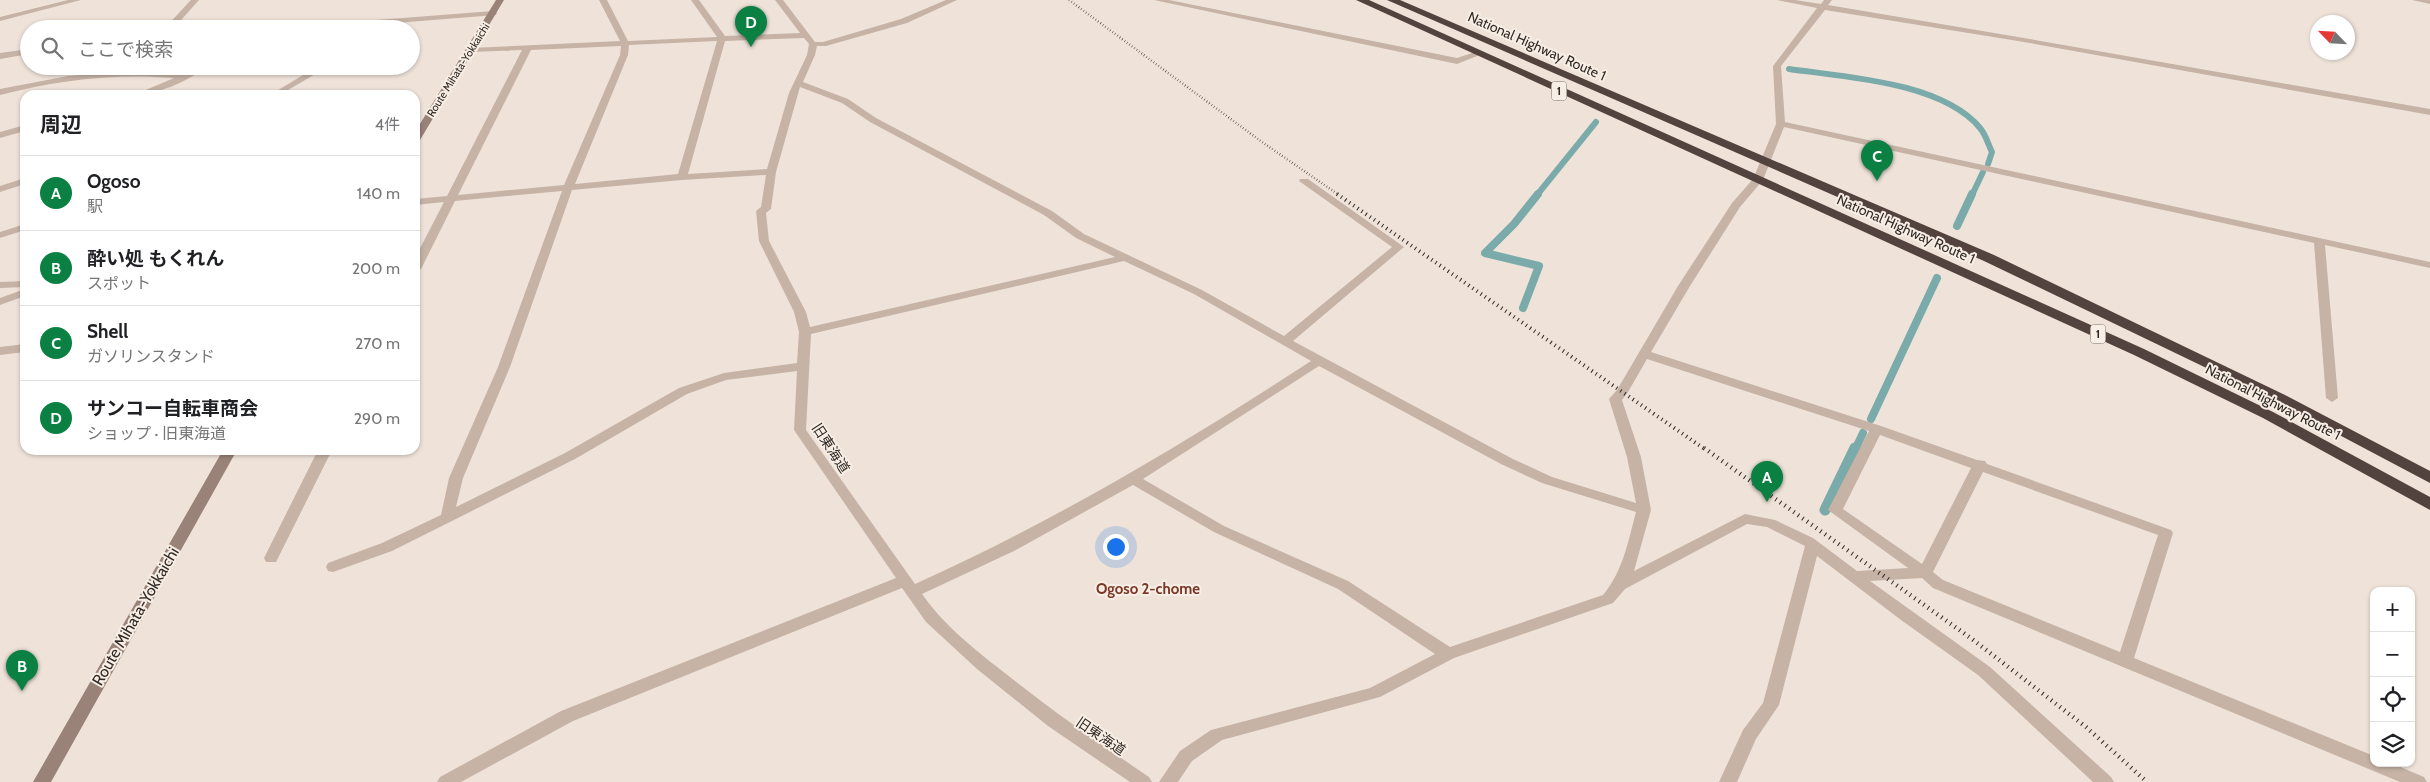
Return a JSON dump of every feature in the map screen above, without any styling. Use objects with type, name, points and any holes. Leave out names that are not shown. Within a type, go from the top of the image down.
[{"type":"highway","name":"National Highway Route 1","points":[[1360,0],[2156,360],[2268,415],[2430,504]]},
{"type":"highway","name":"National Highway Route 1","points":[[1392,0],[1989,258],[2271,394],[2430,478]]},
{"type":"main road","name":"Route Mihata-Yokkaichi","points":[[420,132],[500,0]]},
{"type":"main road","name":"Route Mihata-Yokkaichi","points":[[42,782],[227,455]]},
{"type":"street","points":[[0,18],[77,0]]},
{"type":"street","points":[[176,20],[195,0]]},
{"type":"street","points":[[447,518],[456,478],[504,367],[568,188],[624,55],[625,43],[603,0]]},
{"type":"street","points":[[695,0],[722,38]]},
{"type":"street","points":[[779,0],[810,39]]},
{"type":"street","points":[[470,50],[722,38],[810,39],[823,44],[904,21],[953,0]]},
{"type":"street","points":[[1158,0],[1457,61],[1478,54]]},
{"type":"street","points":[[1781,0],[1825,4],[2430,112]]},
{"type":"street","points":[[2416,0],[2430,2]]},
{"type":"street","points":[[1168,782],[1186,756],[1217,735],[1374,693],[1448,654],[1516,629],[1608,599],[1620,585],[1630,563],[1644,510],[1634,457],[1615,399],[1622,392],[1736,205],[1758,180],[1781,124],[1777,66],[1825,4]]},
{"type":"street","points":[[420,20],[493,13]]},
{"type":"street","points":[[682,177],[722,38]]},
{"type":"street","name":"旧東海道","points":[[810,39],[811,55],[793,93],[771,172],[766,208],[761,211],[764,242],[800,312],[805,332],[800,430],[931,618],[982,665],[1054,721],[1143,782]]},
{"type":"street","points":[[420,259],[528,47]]},
{"type":"street","points":[[0,56],[20,53]]},
{"type":"street","points":[[0,92],[40,81],[121,75]]},
{"type":"street","points":[[171,75],[183,76]]},
{"type":"street","points":[[284,90],[310,75]]},
{"type":"street","points":[[156,90],[183,76]]},
{"type":"street","points":[[798,83],[845,101],[873,120],[1048,213],[1080,236],[1198,292],[1319,361],[1506,461],[1547,480],[1644,510]]},
{"type":"street","points":[[1781,124],[2430,265]]},
{"type":"street","points":[[0,135],[20,129]]},
{"type":"street","points":[[420,202],[682,177],[771,172]]},
{"type":"street","points":[[1286,341],[1399,247],[1304,181]]},
{"type":"street","points":[[0,189],[20,183]]},
{"type":"street","points":[[0,235],[20,229]]},
{"type":"street","points":[[2319,241],[2332,398]]},
{"type":"street","points":[[805,332],[1126,257]]},
{"type":"street","points":[[0,285],[20,284]]},
{"type":"street","points":[[0,302],[20,294]]},
{"type":"street","points":[[0,351],[20,349]]},
{"type":"street","points":[[1644,354],[1980,464],[2166,533],[2125,661]]},
{"type":"street","points":[[446,782],[567,716],[908,587],[1022,540],[1188,446],[1319,361]]},
{"type":"street","points":[[333,567],[387,547],[447,518],[570,456],[683,391],[724,377],[804,366]]},
{"type":"street","points":[[1876,429],[1835,510],[1938,584],[2418,782]]},
{"type":"street","points":[[271,558],[322,455]]},
{"type":"street","points":[[1925,573],[1980,464]]},
{"type":"street","points":[[1132,478],[1219,529],[1343,586],[1448,654]]},
{"type":"street","points":[[1620,585],[1745,519],[1770,523],[1813,544],[1853,576],[1984,671],[2105,782]]},
{"type":"street","points":[[1728,782],[1749,736],[1771,705],[1813,544]]},
{"type":"street","points":[[1853,576],[1925,573]]},
{"type":"waterway","points":[[1789,69],[1891,84],[1942,100],[1963,113],[1980,128],[1992,152],[1988,164]]},
{"type":"waterway","points":[[1537,195],[1596,122]]},
{"type":"waterway","points":[[1972,195],[1983,172]]},
{"type":"waterway","points":[[1523,308],[1539,266],[1485,253],[1514,224],[1538,194]]},
{"type":"waterway","points":[[1957,226],[1972,194]]},
{"type":"waterway","points":[[1871,419],[1937,278]]},
{"type":"waterway","points":[[1855,450],[1863,433]]},
{"type":"waterway","points":[[1825,510],[1855,448]]},
{"type":"railway","points":[[1069,0],[1262,142],[1339,195]]},
{"type":"railway","points":[[1337,194],[1706,450]]},
{"type":"railway","points":[[1704,448],[1972,639],[2086,727],[2147,782]]},
{"type":"place","name":"サンコー自転車商会","points":[[751,47]]},
{"type":"place","name":"Shell","points":[[1877,181]]},
{"type":"place","name":"Ogoso","points":[[1767,502]]},
{"type":"place","name":"酔い処 もくれん","points":[[22,691]]},
{"type":"district","name":"Ogoso 2-chome","points":[[1148,589]]}]
